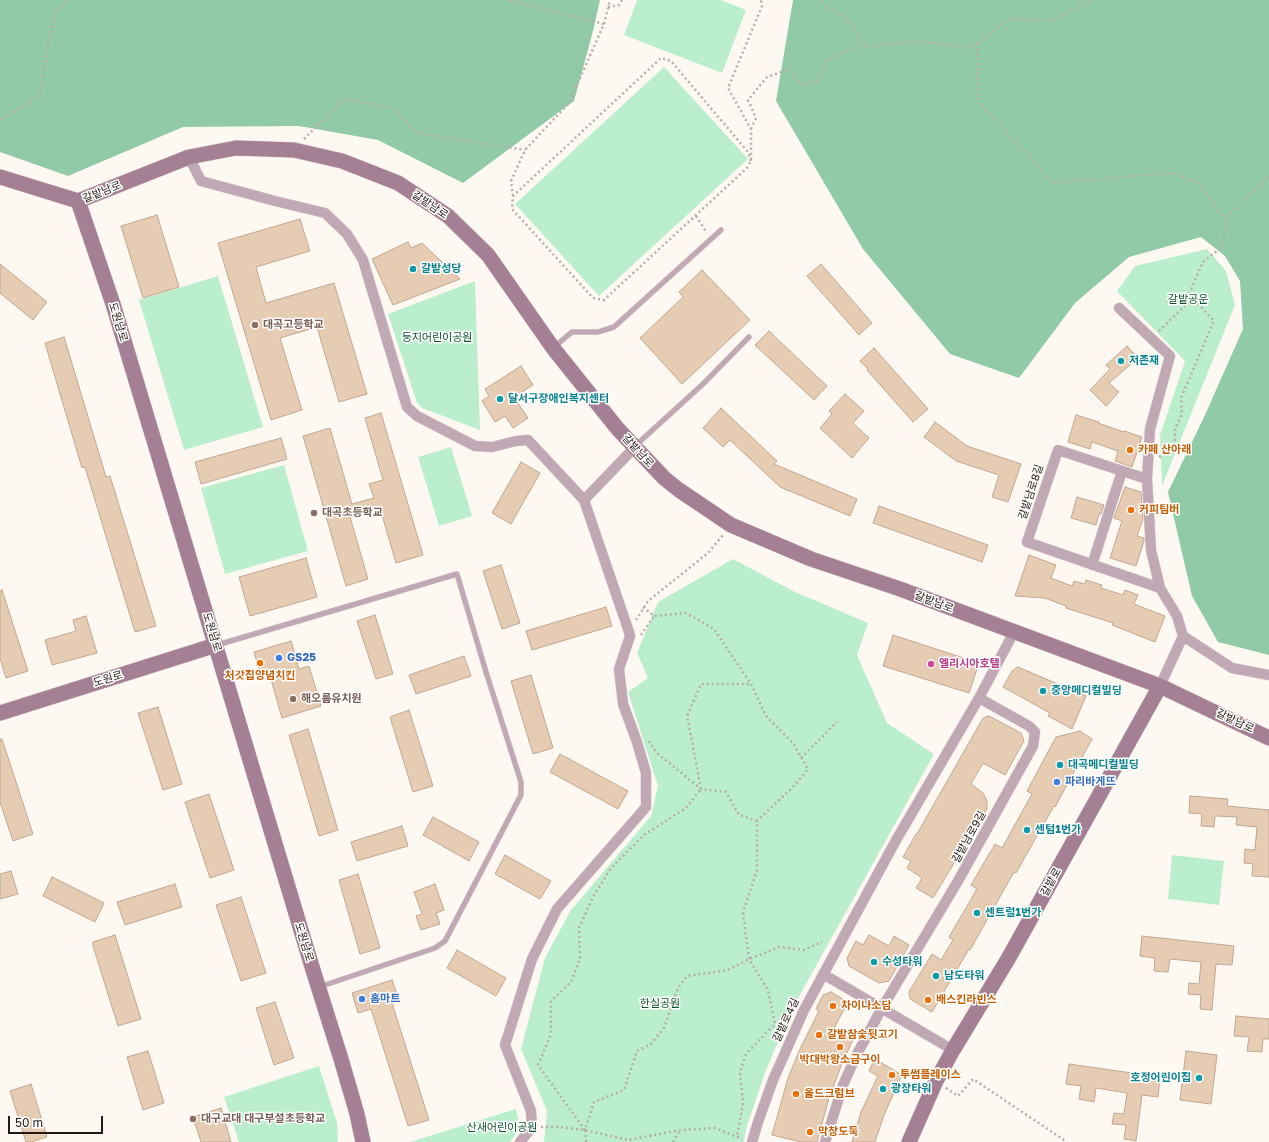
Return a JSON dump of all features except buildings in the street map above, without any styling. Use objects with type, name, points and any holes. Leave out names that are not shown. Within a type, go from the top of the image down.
[{"type":"main road","name":"갈밭남로","points":[[78,202],[189,157],[236,148],[294,150],[342,161],[398,183],[448,216],[488,255],[553,348],[634,448],[664,478],[731,526],[811,559],[900,589],[1160,686],[1269,738]]},
{"type":"main road","points":[[0,177],[78,202]]},
{"type":"main road","name":"도원남로","points":[[78,202],[113,304],[357,1114],[363,1142]]},
{"type":"main road","name":"도원로","points":[[0,712],[216,645]]},
{"type":"main road","name":"갈밭로","points":[[909,1142],[936,1081],[953,1050],[1008,959],[1160,686]]},
{"type":"street","points":[[189,157],[201,181],[325,213],[347,234],[363,260],[407,407],[417,416],[475,446],[492,447],[516,440],[528,440],[584,500],[629,632],[630,636],[619,669],[623,704],[637,742],[646,773],[646,807],[557,909],[532,960],[505,1045],[531,1111],[532,1127],[520,1142]]},
{"type":"street","points":[[1119,308],[1170,356],[1150,430],[1147,463],[1151,550],[1160,588],[1177,616],[1183,636],[1232,668],[1269,675]]},
{"type":"street","points":[[584,500],[634,448]]},
{"type":"street","name":"갈밭남로8길","points":[[1147,479],[1058,450],[1027,542],[1160,588]]},
{"type":"street","points":[[1092,565],[1122,471]]},
{"type":"street","points":[[953,1050],[823,974],[895,842],[979,698],[1014,632]]},
{"type":"street","points":[[1160,686],[1183,636]]},
{"type":"street","name":"갈밭남로9길","points":[[882,1008],[958,881],[1033,746],[1035,732],[1030,726],[979,698]]},
{"type":"street","name":"갈밭로4길","points":[[748,1141],[758,1122],[773,1080],[804,1010],[823,974]]},
{"type":"street","points":[[825,1142],[843,1085],[856,1056],[882,1008]]},
{"type":"lane","points":[[553,348],[572,332],[598,332],[614,327],[721,230]]},
{"type":"lane","points":[[634,448],[703,384],[749,337]]},
{"type":"lane","points":[[216,645],[457,574],[521,782],[521,795],[445,941],[435,948],[319,987]]},
{"type":"path","points":[[0,120],[39,96],[54,14],[67,0]]},
{"type":"path","points":[[510,0],[604,24]]},
{"type":"path","points":[[610,0],[604,24],[569,103],[525,150],[511,181],[513,196],[512,209],[593,298],[604,300],[747,168],[751,161],[751,129],[756,118],[748,100],[767,77],[790,69],[802,85],[818,81],[827,60],[854,48],[868,46],[917,41],[971,48],[1008,19],[1054,20],[1092,0]]},
{"type":"path","points":[[608,7],[620,5],[622,0]]},
{"type":"path","points":[[751,129],[728,88],[762,6],[761,0]]},
{"type":"path","points":[[821,0],[825,6],[843,16],[868,46]]},
{"type":"path","points":[[977,43],[978,101],[1053,183],[1172,173],[1199,183],[1227,222]]},
{"type":"path","points":[[513,196],[661,58],[670,61],[748,152],[751,161]]},
{"type":"path","points":[[294,150],[344,99],[393,108],[416,133],[525,150]]},
{"type":"path","points":[[1147,463],[1172,451],[1175,443],[1175,429],[1182,414],[1181,398],[1214,321],[1189,294],[1203,262],[1222,247],[1229,213],[1269,177]]},
{"type":"path","points":[[696,216],[702,226]]},
{"type":"path","points":[[1151,338],[1193,298]]},
{"type":"path","points":[[629,632],[648,601],[670,582],[708,554],[731,526]]},
{"type":"path","points":[[643,607],[654,616],[686,613],[714,629],[751,684],[766,716],[793,743],[808,769],[795,785],[757,821],[757,870],[743,912],[749,959],[768,990],[775,1024],[746,1054],[740,1072],[744,1102],[737,1137]]},
{"type":"path","points":[[637,641],[654,616]]},
{"type":"path","points":[[585,1130],[538,1065],[551,1034],[551,1001],[571,982],[580,958],[580,928],[592,897],[611,868],[644,835],[686,808],[701,789],[687,716],[701,684],[751,684]]},
{"type":"path","points":[[801,758],[837,722]]},
{"type":"path","points":[[648,740],[656,752],[701,789],[726,792],[738,815],[757,821]]},
{"type":"path","points":[[586,1142],[585,1130],[594,1102],[624,1090],[637,1051],[651,1044],[664,1028],[678,988],[687,976],[728,970],[749,959],[779,947],[804,950],[822,942]]},
{"type":"path","points":[[936,1081],[958,1096],[973,1079],[1067,1142]]},
{"type":"path","points":[[532,1127],[559,1127],[585,1130],[628,1140],[680,1130],[715,1128],[748,1141]]},
{"type":"path","points":[[673,1142],[680,1130]]},
{"type":"green space","points":[[0,0],[600,0],[574,101],[463,183],[378,140],[299,126],[183,127],[68,176],[0,152]]},
{"type":"green space","points":[[637,0],[721,0],[746,10],[722,73],[624,35]]},
{"type":"green space","points":[[793,0],[1269,0],[1269,655],[1218,642],[1192,596],[1168,492],[1205,415],[1243,329],[1240,281],[1225,256],[1201,237],[1129,257],[1075,303],[1019,378],[950,354],[863,249],[776,101]]},
{"type":"green space","points":[[664,67],[748,159],[599,296],[515,204]]},
{"type":"green space","name":"갈밭공운","points":[[1207,249],[1226,271],[1235,305],[1162,486],[1160,435],[1185,361],[1117,291],[1135,266]]},
{"type":"green space","points":[[218,276],[263,427],[184,450],[139,300]]},
{"type":"green space","name":"둥지어린이공원","points":[[475,281],[480,430],[422,408],[417,403],[388,314]]},
{"type":"green space","points":[[451,447],[472,516],[439,526],[418,457]]},
{"type":"green space","points":[[284,465],[308,551],[225,574],[201,488]]},
{"type":"green space","name":"한실공원","points":[[733,559],[793,591],[868,623],[857,655],[887,723],[934,754],[792,1009],[766,1070],[746,1129],[744,1142],[544,1142],[547,1111],[521,1049],[545,958],[571,910],[651,816],[658,786],[628,692],[648,678],[637,653],[658,602]]},
{"type":"green space","points":[[1172,855],[1224,861],[1219,905],[1168,899]]},
{"type":"green space","points":[[319,1066],[337,1123],[338,1142],[239,1142],[224,1097]]},
{"type":"green space","name":"산새어린이공원","points":[[516,1109],[520,1129],[510,1142],[410,1142]]},
{"type":"place","name":"갈밭성당","points":[[413,269]]},
{"type":"place","name":"대곡고등학교","points":[[255,325]]},
{"type":"place","name":"저존재","points":[[1121,361]]},
{"type":"place","name":"달서구장애인복지센터","points":[[500,399]]},
{"type":"place","name":"카페 산아래","points":[[1130,450]]},
{"type":"place","name":"커피팀버","points":[[1131,510]]},
{"type":"place","name":"대곡초등학교","points":[[314,513]]},
{"type":"place","name":"GS25","points":[[279,658]]},
{"type":"place","name":"처갓집양념치킨","points":[[260,663]]},
{"type":"place","name":"엘리시아호텔","points":[[931,664]]},
{"type":"place","name":"중앙메디컬빌딩","points":[[1043,691]]},
{"type":"place","name":"해오름유치원","points":[[293,699]]},
{"type":"place","name":"대곡메디컬빌딩","points":[[1060,765]]},
{"type":"place","name":"파리바게뜨","points":[[1057,782]]},
{"type":"place","name":"센텀1번가","points":[[1027,830]]},
{"type":"place","name":"센트럴1번가","points":[[977,913]]},
{"type":"place","name":"수성타워","points":[[874,962]]},
{"type":"place","name":"남도타워","points":[[936,976]]},
{"type":"place","name":"홈마트","points":[[362,999]]},
{"type":"place","name":"배스킨라빈스","points":[[928,1000]]},
{"type":"place","name":"차이나소담","points":[[833,1006]]},
{"type":"place","name":"갈밭참숯뒷고기","points":[[819,1035]]},
{"type":"place","name":"박대박왕소금구이","points":[[840,1047]]},
{"type":"place","name":"투썸플레이스","points":[[892,1075]]},
{"type":"place","name":"호정어린이집","points":[[1199,1078]]},
{"type":"place","name":"광장타워","points":[[883,1089]]},
{"type":"place","name":"올드크럼브","points":[[796,1094]]},
{"type":"place","name":"대구교대 대구부설초등학교","points":[[193,1119]]},
{"type":"place","name":"막창도둑","points":[[810,1132]]}]
